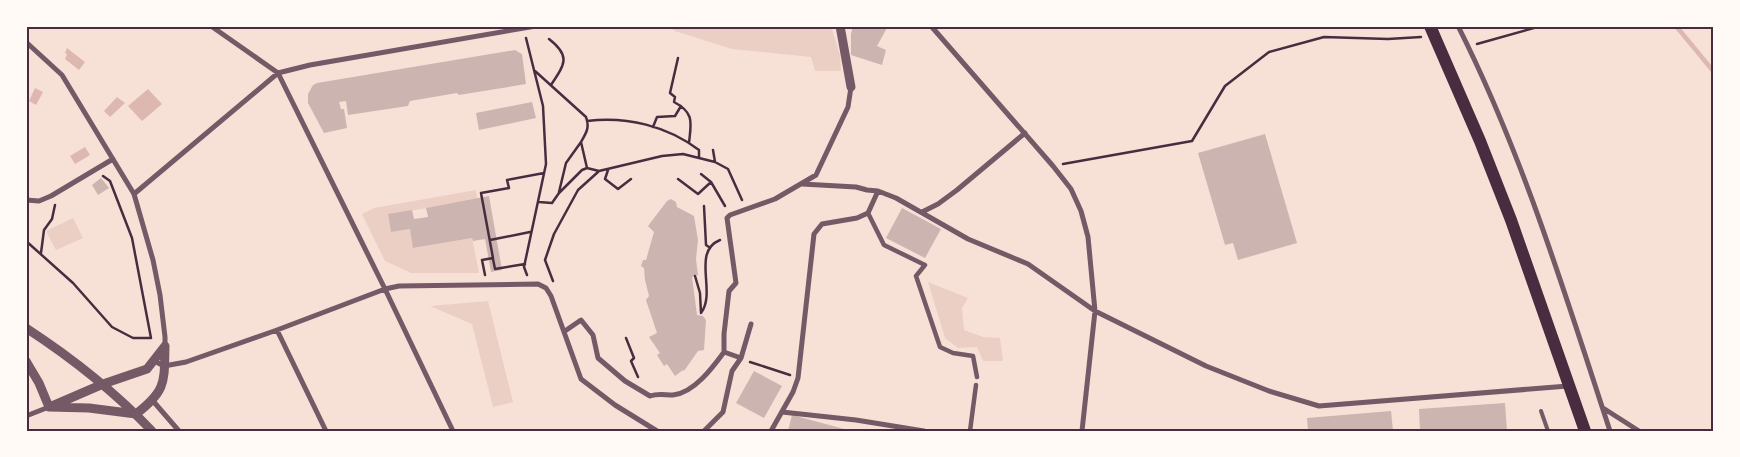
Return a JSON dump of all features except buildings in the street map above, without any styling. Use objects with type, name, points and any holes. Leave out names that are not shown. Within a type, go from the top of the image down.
[{"type":"main road","points":[[1432,32],[1480,141],[1504,203],[1586,431]]},
{"type":"street","points":[[211,26],[278,73],[453,431]]},
{"type":"street","points":[[134,194],[278,73],[310,65],[536,26]]},
{"type":"street","points":[[565,331],[581,320],[593,335],[598,358],[625,381],[650,396],[683,393],[704,377],[724,352],[729,291],[736,283],[727,223],[730,215],[774,199],[816,175],[848,106],[851,87],[840,26]]},
{"type":"street","points":[[930,26],[1054,166],[1071,189],[1081,211],[1088,237],[1095,311],[1082,431]]},
{"type":"street","points":[[1458,26],[1530,192],[1569,302],[1610,431]]},
{"type":"street","points":[[26,42],[62,75],[134,194],[158,286],[166,337],[164,381],[153,401],[136,414],[89,408],[49,407]]},
{"type":"street","points":[[922,212],[938,204],[957,190],[1025,133]]},
{"type":"street","points":[[26,200],[39,201],[51,196],[113,159]]},
{"type":"street","points":[[802,184],[856,187],[878,191],[896,198],[968,239],[1028,264],[1095,311],[1206,366],[1269,391],[1319,406],[1570,386]]},
{"type":"street","points":[[771,431],[798,378],[814,234],[822,224],[857,218],[868,213],[878,191]]},
{"type":"street","points":[[868,213],[884,245],[925,265],[916,276],[940,347],[953,353],[973,356],[977,377]]},
{"type":"street","points":[[155,360],[164,366],[186,362],[385,289],[399,286],[538,284],[546,288],[556,306],[581,379],[657,431]]},
{"type":"street","points":[[704,431],[723,412],[732,371],[741,358],[751,324]]},
{"type":"street","points":[[26,328],[63,352],[103,384],[152,431]]},
{"type":"street","points":[[277,330],[326,431]]},
{"type":"street","points":[[26,416],[103,384],[147,369],[165,346]]},
{"type":"street","points":[[724,352],[741,358]]},
{"type":"street","points":[[26,361],[39,383],[49,407]]},
{"type":"street","points":[[970,431],[976,385]]},
{"type":"street","points":[[153,401],[179,431]]},
{"type":"street","points":[[1603,407],[1639,431]]},
{"type":"street","points":[[782,412],[856,420],[924,431]]},
{"type":"lane","points":[[1541,411],[1548,431]]},
{"type":"path","points":[[1468,46],[1541,26]]},
{"type":"path","points":[[524,28],[543,106],[546,164],[524,267],[527,275]]},
{"type":"path","points":[[1054,166],[1192,141],[1225,86],[1269,52],[1324,37],[1388,39],[1432,32]]},
{"type":"path","points":[[548,39],[558,46],[563,53],[564,61],[562,68],[551,85]]},
{"type":"path","points":[[678,58],[670,93],[675,97],[674,102],[686,108],[691,120],[690,143]]},
{"type":"path","points":[[534,70],[583,113],[587,121],[587,132],[566,162],[559,193]]},
{"type":"path","points":[[653,127],[657,117],[675,116],[681,106]]},
{"type":"path","points":[[587,121],[619,119],[653,127],[678,136],[690,143],[699,150],[699,157]]},
{"type":"path","points":[[581,142],[587,168]]},
{"type":"path","points":[[713,150],[715,162]]},
{"type":"path","points":[[539,202],[550,204],[579,171],[587,168],[599,171],[608,170],[683,154],[715,162],[728,169],[747,210]]},
{"type":"path","points":[[608,170],[605,179],[618,188],[631,179]]},
{"type":"path","points":[[555,285],[545,260],[554,234],[578,190],[599,171]]},
{"type":"path","points":[[525,264],[495,269],[481,193],[509,188],[507,180],[544,173]]},
{"type":"path","points":[[701,174],[711,182],[724,204]]},
{"type":"path","points":[[26,241],[74,283],[112,327],[133,338],[151,338],[132,238],[110,180],[106,177]]},
{"type":"path","points":[[678,179],[698,194],[711,182]]},
{"type":"path","points":[[41,253],[44,230],[52,219],[55,204]]},
{"type":"path","points":[[704,206],[706,245],[709,247]]},
{"type":"path","points":[[490,240],[531,232]]},
{"type":"path","points":[[696,276],[700,293],[700,314],[706,301],[708,290],[705,259],[709,247],[713,243],[729,236]]},
{"type":"path","points":[[485,275],[482,260],[493,258]]},
{"type":"path","points":[[626,338],[634,358],[631,360],[636,372]]},
{"type":"path","points":[[741,358],[798,378]]},
{"type":"shaded area","points":[[667,26],[743,26],[756,29],[831,26],[840,55],[841,71],[815,71],[811,57],[732,49],[675,31]]},
{"type":"shaded area","points":[[67,48],[85,62],[79,70],[65,59]]},
{"type":"shaded area","points":[[35,88],[43,92],[36,105],[29,101]]},
{"type":"shaded area","points":[[148,89],[162,104],[142,121],[128,106]]},
{"type":"shaded area","points":[[117,97],[125,103],[110,117],[104,111]]},
{"type":"shaded area","points":[[85,147],[90,155],[75,164],[70,156]]},
{"type":"shaded area","points":[[476,190],[477,199],[388,215],[391,232],[410,229],[414,248],[472,238],[479,273],[411,273],[385,261],[362,214],[374,208]]},
{"type":"shaded area","points":[[73,218],[83,238],[56,250],[46,231]]},
{"type":"shaded area","points":[[928,282],[968,298],[962,308],[964,330],[983,337],[1000,338],[1003,361],[983,361],[977,347],[958,348],[945,338]]},
{"type":"shaded area","points":[[488,301],[513,402],[493,407],[472,324],[430,306]]},
{"type":"waterway","points":[[1676,26],[1714,72]]}]
